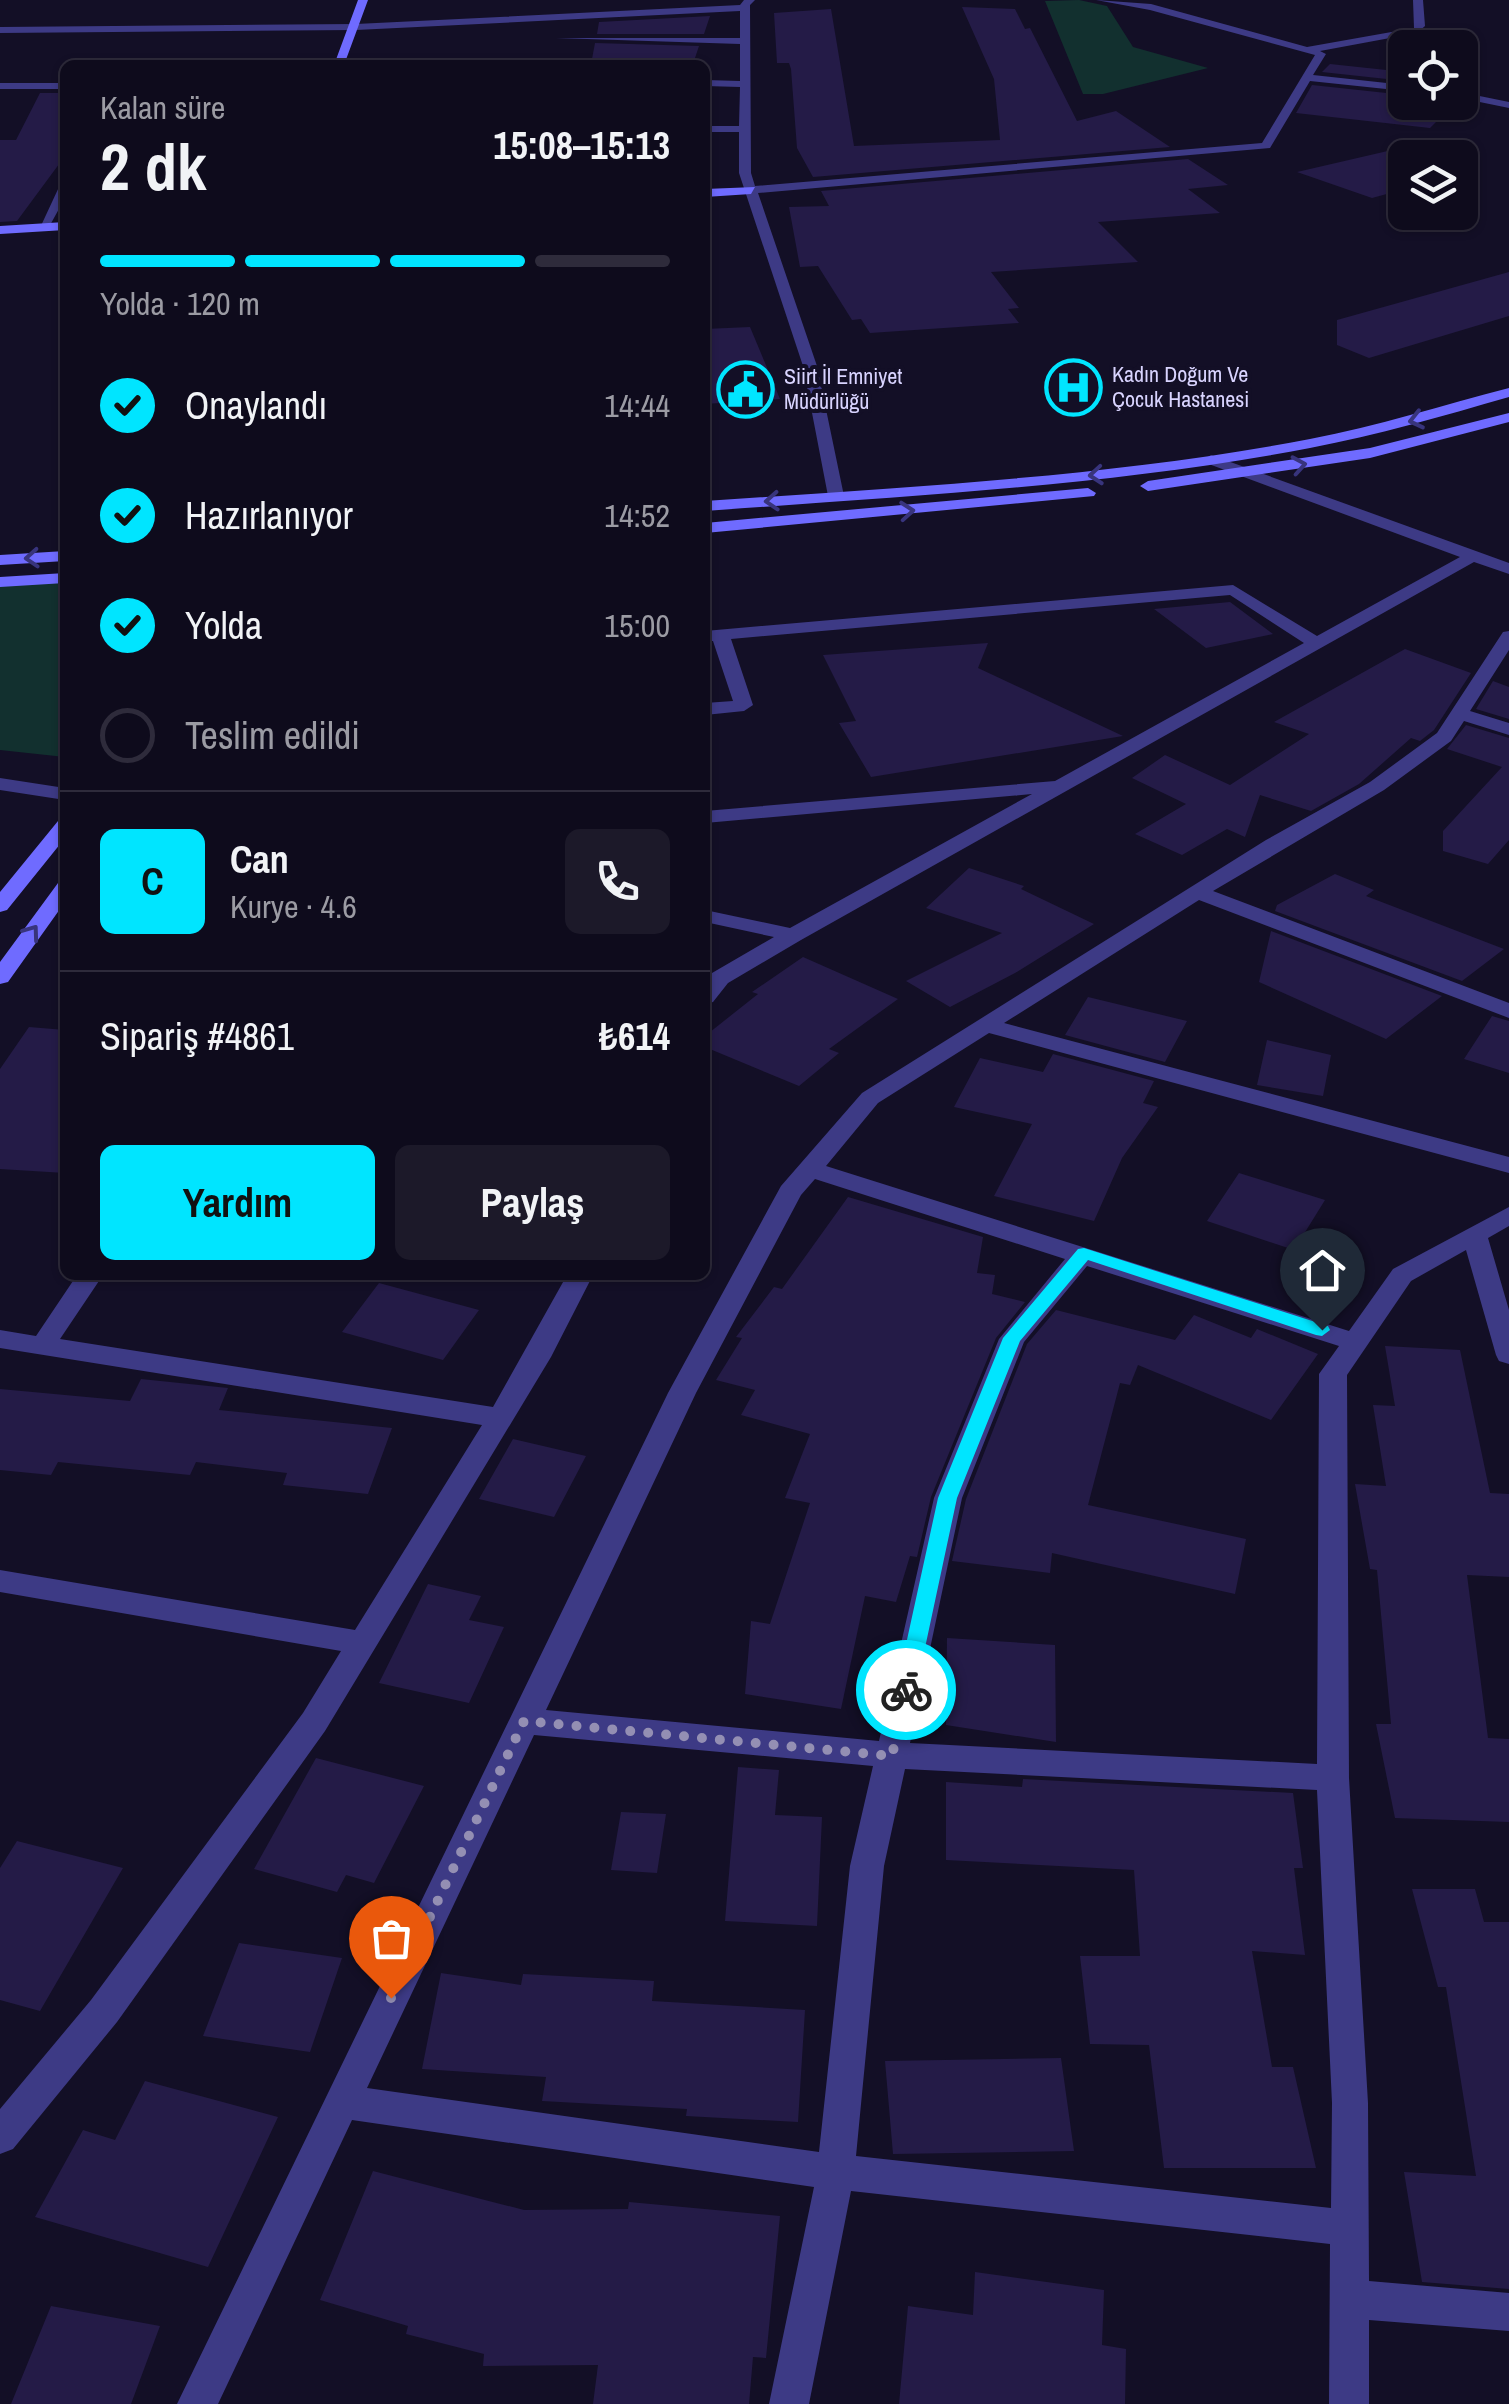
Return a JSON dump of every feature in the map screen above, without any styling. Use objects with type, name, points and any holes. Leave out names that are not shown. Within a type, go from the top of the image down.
[{"type":"main road","points":[[341,60],[363,0]]},
{"type":"main road","points":[[710,193],[751,190]]},
{"type":"main road","points":[[0,230],[60,226]]},
{"type":"main road","points":[[710,506],[1109,474],[1210,460],[1310,445],[1441,414],[1509,392]]},
{"type":"main road","points":[[710,528],[1018,501],[1249,474],[1370,453],[1509,417]]},
{"type":"main road","points":[[0,560],[60,556]]},
{"type":"main road","points":[[0,582],[60,578]]},
{"type":"main road","points":[[0,906],[60,831]]},
{"type":"main road","points":[[0,977],[60,894]]},
{"type":"street","points":[[751,190],[1266,146],[1321,54],[1150,8],[1101,0]]},
{"type":"street","points":[[1307,50],[1417,30],[1418,0]]},
{"type":"street","points":[[0,30],[356,27],[748,4],[745,173],[810,366],[836,496]]},
{"type":"street","points":[[561,38],[745,42]]},
{"type":"street","points":[[1307,78],[1388,86]]},
{"type":"street","points":[[710,83],[745,84]]},
{"type":"street","points":[[0,86],[60,86]]},
{"type":"street","points":[[1478,99],[1509,106]]},
{"type":"street","points":[[710,129],[745,129]]},
{"type":"street","points":[[42,227],[60,196]]},
{"type":"street","points":[[1210,460],[1509,569]]},
{"type":"street","points":[[710,991],[720,978],[793,935],[1473,556]]},
{"type":"street","points":[[710,709],[744,706],[713,635],[1233,590],[1317,644]]},
{"type":"street","points":[[197,2404],[682,1394],[790,1192],[870,1098],[1196,892],[1377,786],[1444,737],[1509,636]]},
{"type":"street","points":[[1459,713],[1509,729]]},
{"type":"street","points":[[0,784],[60,793]]},
{"type":"street","points":[[710,818],[1061,786]]},
{"type":"street","points":[[1196,892],[1509,1012]]},
{"type":"street","points":[[710,917],[793,935]]},
{"type":"street","points":[[986,1025],[1509,1165]]},
{"type":"street","points":[[810,1169],[1356,1342]]},
{"type":"street","points":[[1349,2404],[1350,2103],[1333,1778],[1333,1374],[1402,1274],[1509,1215]]},
{"type":"street","points":[[1474,1235],[1509,1354]]},
{"type":"street","points":[[789,2404],[836,2172],[867,1866],[948,1498],[1012,1338],[1084,1253]]},
{"type":"street","points":[[42,1345],[87,1280]]},
{"type":"street","points":[[0,2136],[104,2011],[314,1722],[538,1358],[577,1280]]},
{"type":"street","points":[[0,1339],[501,1418]]},
{"type":"street","points":[[0,1581],[362,1643]]},
{"type":"street","points":[[524,1721],[892,1756],[1333,1778]]},
{"type":"street","points":[[341,2101],[836,2172],[1350,2228]]},
{"type":"street","points":[[1350,2300],[1509,2312]]},
{"type":"green space","points":[[1079,0],[1107,6],[1133,47],[1208,68],[1103,94],[1083,94],[1045,1]]},
{"type":"green space","points":[[60,581],[60,756],[0,750],[0,586]]},
{"type":"building","points":[[962,7],[1015,9],[1025,29],[1030,28],[1077,121],[1116,111],[1170,147],[813,177],[797,148],[791,69],[789,63],[777,63],[774,13],[831,9],[854,146],[1000,140],[994,79]]},
{"type":"building","points":[[710,16],[704,34],[597,34],[599,22]]},
{"type":"building","points":[[595,43],[699,46],[694,60],[592,59]]},
{"type":"building","points":[[1330,64],[1388,70],[1388,79],[1322,72]]},
{"type":"building","points":[[1312,85],[1388,93],[1388,120],[1438,120],[1430,128],[1296,113]]},
{"type":"building","points":[[40,93],[60,93],[60,163],[17,221],[0,222],[0,140],[16,140]]},
{"type":"building","points":[[1388,151],[1388,194],[1372,198],[1297,172]]},
{"type":"building","points":[[1188,159],[1228,185],[1188,189],[1220,213],[1098,222],[1138,262],[991,272],[1019,308],[1008,309],[1019,323],[870,333],[861,319],[852,320],[818,266],[800,267],[789,207],[829,206],[821,191]]},
{"type":"building","points":[[1509,272],[1509,316],[1369,358],[1337,345],[1337,320]]},
{"type":"building","points":[[750,327],[780,399],[710,404],[710,329]]},
{"type":"building","points":[[1230,602],[1273,634],[1206,648],[1154,609]]},
{"type":"building","points":[[988,643],[978,668],[1123,736],[871,777],[839,723],[856,721],[823,655]]},
{"type":"building","points":[[1405,649],[1471,673],[1434,730],[1420,741],[1411,738],[1359,784],[1311,811],[1260,795],[1245,837],[1227,829],[1182,855],[1135,834],[1186,804],[1132,778],[1165,755],[1230,785],[1309,734],[1274,722]]},
{"type":"building","points":[[1493,681],[1509,687],[1509,719],[1476,709]]},
{"type":"building","points":[[1466,725],[1509,738],[1509,840],[1488,864],[1443,851],[1443,831],[1502,767],[1447,749]]},
{"type":"building","points":[[969,868],[1024,886],[1021,889],[1094,924],[1015,973],[950,1007],[906,981],[1002,933],[926,908]]},
{"type":"building","points":[[1335,874],[1374,890],[1366,896],[1504,949],[1462,981],[1275,911],[1277,905]]},
{"type":"building","points":[[1271,931],[1442,996],[1386,1039],[1259,982]]},
{"type":"building","points":[[803,957],[898,999],[829,1049],[839,1053],[799,1086],[710,1049],[710,1032],[758,994],[752,992]]},
{"type":"building","points":[[1088,997],[1187,1021],[1165,1062],[1065,1035]]},
{"type":"building","points":[[1492,1016],[1509,1021],[1509,1073],[1464,1059]]},
{"type":"building","points":[[29,1027],[60,1030],[60,1173],[0,1169],[0,1069]]},
{"type":"building","points":[[1267,1040],[1331,1055],[1323,1096],[1257,1085]]},
{"type":"building","points":[[1053,1054],[1154,1081],[1143,1103],[1158,1107],[1122,1158],[1094,1221],[994,1196],[1032,1124],[954,1107],[980,1058],[1043,1072]]},
{"type":"building","points":[[1239,1173],[1325,1200],[1294,1250],[1207,1221]]},
{"type":"building","points":[[848,1197],[983,1237],[977,1273],[995,1275],[992,1294],[1025,1302],[996,1338],[931,1497],[917,1557],[910,1556],[896,1602],[865,1596],[841,1709],[745,1694],[751,1621],[770,1624],[810,1503],[785,1498],[810,1434],[741,1415],[755,1390],[716,1380],[742,1338],[736,1337],[774,1287],[782,1289]]},
{"type":"building","points":[[379,1283],[479,1310],[443,1360],[342,1332]]},
{"type":"building","points":[[1056,1310],[1175,1340],[1194,1315],[1251,1338],[1257,1329],[1318,1354],[1271,1420],[1138,1365],[1130,1385],[1120,1383],[1088,1505],[1246,1539],[1235,1594],[1052,1553],[1050,1573],[952,1561],[966,1499],[1027,1344]]},
{"type":"building","points":[[1385,1346],[1460,1350],[1490,1493],[1509,1494],[1509,1577],[1467,1575],[1488,1738],[1509,1739],[1509,1822],[1395,1818],[1376,1724],[1391,1724],[1377,1570],[1370,1569],[1355,1484],[1386,1486],[1373,1405],[1395,1406]]},
{"type":"building","points":[[141,1379],[228,1388],[219,1410],[392,1428],[368,1494],[283,1485],[287,1473],[196,1462],[190,1475],[58,1462],[51,1475],[0,1470],[0,1389],[130,1401]]},
{"type":"building","points":[[513,1439],[586,1456],[554,1517],[479,1499]]},
{"type":"building","points":[[428,1584],[481,1596],[469,1620],[504,1627],[469,1703],[379,1683]]},
{"type":"building","points":[[947,1638],[1055,1645],[1056,1742],[946,1725]]},
{"type":"building","points":[[316,1758],[424,1786],[374,1883],[346,1875],[337,1892],[254,1869]]},
{"type":"building","points":[[738,1767],[779,1770],[775,1815],[822,1817],[817,1926],[725,1921]]},
{"type":"building","points":[[1023,1779],[1293,1793],[1303,1868],[1294,1868],[1305,1955],[1252,1951],[1272,2067],[1293,2067],[1316,2168],[1164,2168],[1149,2045],[1090,2044],[1080,1956],[1140,1956],[1134,1870],[946,1860],[946,1782],[1022,1787]]},
{"type":"building","points":[[621,1812],[666,1814],[657,1873],[611,1870]]},
{"type":"building","points":[[17,1841],[123,1868],[40,2011],[0,2000],[0,1868]]},
{"type":"building","points":[[1412,1889],[1475,1889],[1484,1922],[1509,1922],[1509,2289],[1422,2282],[1404,2172],[1476,2176],[1446,1987],[1438,1987]]},
{"type":"building","points":[[239,1943],[342,1958],[310,2052],[203,2036]]},
{"type":"building","points":[[441,1973],[521,1985],[523,1974],[654,1981],[652,2001],[805,2010],[798,2122],[686,2116],[687,2109],[542,2101],[546,2077],[422,2069]]},
{"type":"building","points":[[1061,2058],[1074,2151],[893,2154],[885,2061]]},
{"type":"building","points":[[145,2081],[278,2117],[208,2267],[35,2217],[83,2130],[115,2140]]},
{"type":"building","points":[[373,2171],[524,2210],[628,2209],[629,2202],[780,2216],[766,2358],[753,2357],[749,2404],[593,2404],[598,2365],[483,2366],[484,2354],[406,2334],[408,2326],[320,2300]]},
{"type":"building","points":[[975,2272],[1104,2290],[1102,2345],[1126,2349],[1125,2404],[899,2404],[908,2306],[973,2315]]},
{"type":"building","points":[[51,2306],[160,2326],[131,2404],[11,2404]]},
{"type":"way so far","points":[[391,1998],[524,1721],[892,1756],[906,1690]]},
{"type":"place","name":"Kadın Doğum Ve Çocuk Hastanesi","points":[[1073,387]]},
{"type":"place","name":"Siirt İl Emniyet Müdürlüğü","points":[[745,389]]},
{"type":"route","points":[[906,1690],[948,1498],[1012,1338],[1084,1253],[1322,1330]]}]
